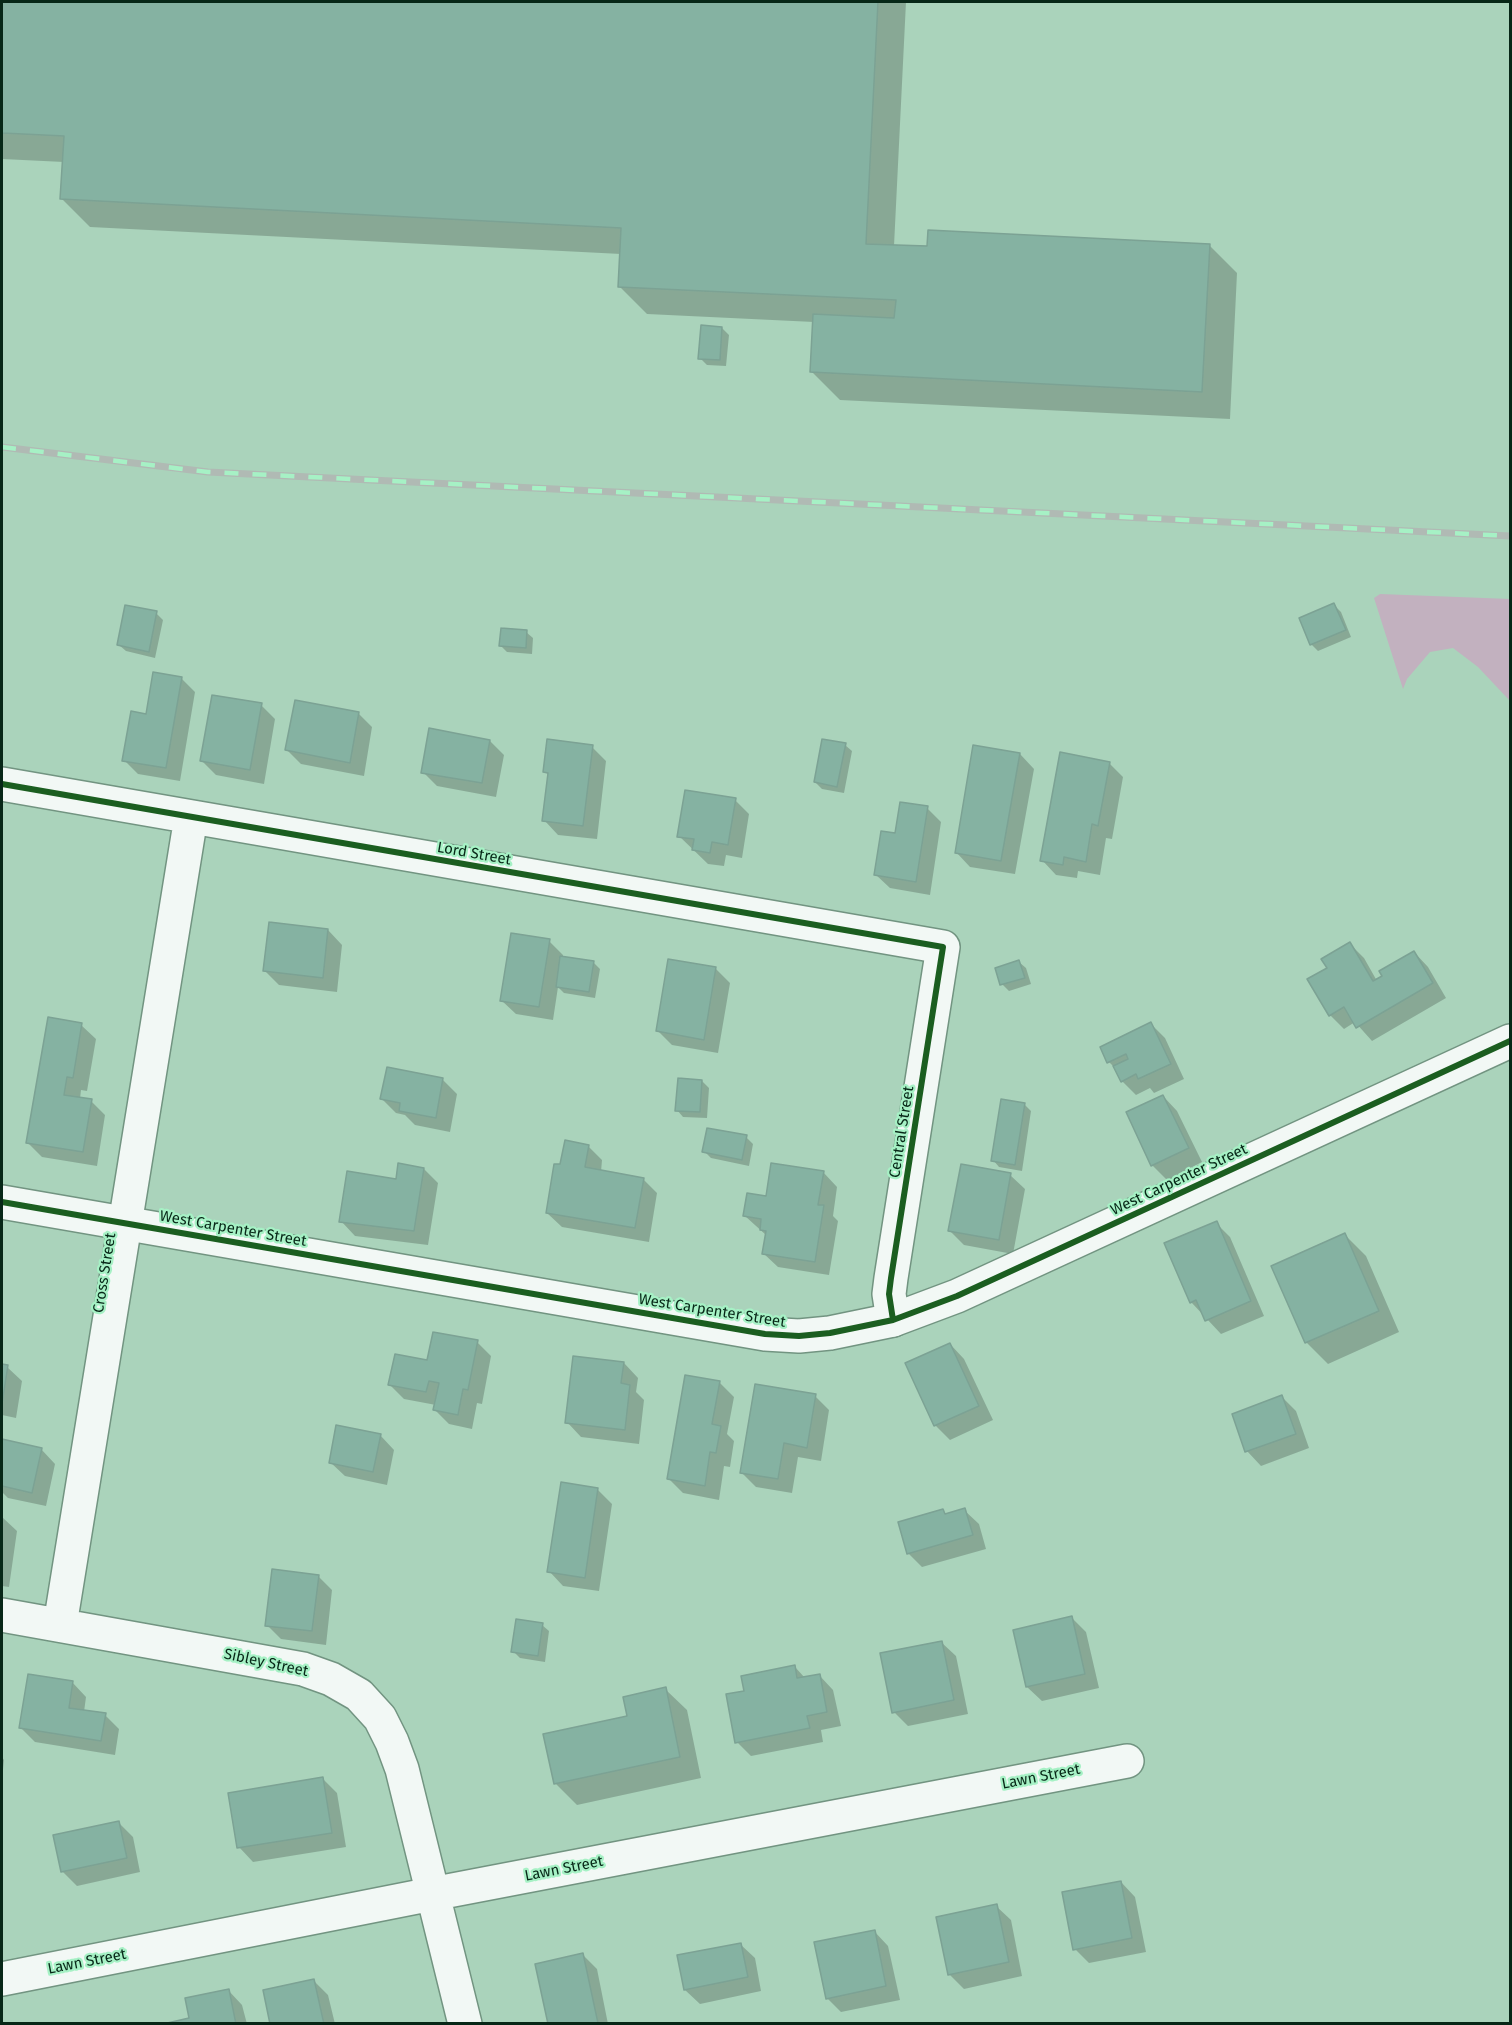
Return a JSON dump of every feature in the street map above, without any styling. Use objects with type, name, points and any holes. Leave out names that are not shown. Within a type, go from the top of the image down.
[{"type":"street","name":"Lord Street","points":[[2,784],[943,947]]},
{"type":"street","name":"Cross Street","points":[[60,1625],[191,817]]},
{"type":"street","name":"Central Street","points":[[893,1320],[889,1294],[891,1278],[943,947]]},
{"type":"street","name":"West Carpenter Street","points":[[2,1202],[765,1334],[799,1336],[830,1333],[893,1320],[957,1296],[1510,1041]]},
{"type":"street","name":"Sibley Street","points":[[2,1615],[303,1669],[331,1679],[359,1695],[380,1718],[393,1742],[402,1769],[465,2024]]},
{"type":"street","name":"Lawn Street","points":[[2,1979],[1127,1761]]},
{"type":"shaded area","points":[[1380,594],[1510,599],[1510,701],[1478,667],[1453,648],[1430,652],[1407,679],[1403,689],[1374,598]]},
{"type":"building","points":[[2,2],[878,2],[866,244],[927,246],[928,230],[1210,244],[1202,392],[810,372],[813,314],[894,318],[896,300],[618,287],[621,228],[60,199],[64,136],[2,133]]},
{"type":"building","points":[[701,325],[722,327],[720,360],[698,359]]},
{"type":"building","points":[[1334,603],[1346,630],[1310,645],[1299,618]]},
{"type":"building","points":[[125,605],[157,611],[149,652],[117,645]]},
{"type":"building","points":[[501,628],[527,630],[526,648],[499,646]]},
{"type":"building","points":[[153,672],[182,677],[166,768],[122,761],[131,711],[146,714]]},
{"type":"building","points":[[212,695],[262,703],[250,770],[200,761]]},
{"type":"building","points":[[295,700],[359,712],[350,763],[285,750]]},
{"type":"building","points":[[429,728],[490,740],[482,783],[421,773]]},
{"type":"building","points":[[547,739],[593,745],[583,826],[542,821],[548,773],[543,772]]},
{"type":"building","points":[[822,739],[846,743],[837,787],[814,782]]},
{"type":"building","points":[[973,745],[1020,753],[1001,861],[955,853]]},
{"type":"building","points":[[1060,752],[1110,762],[1098,826],[1092,824],[1086,862],[1064,857],[1063,865],[1040,861]]},
{"type":"building","points":[[685,790],[736,798],[728,845],[712,842],[710,853],[692,850],[694,839],[677,837]]},
{"type":"building","points":[[900,802],[928,806],[916,882],[874,875],[881,831],[895,833]]},
{"type":"building","points":[[269,922],[328,929],[323,978],[263,971]]},
{"type":"building","points":[[511,933],[550,939],[539,1007],[500,1001]]},
{"type":"building","points":[[1350,942],[1373,981],[1382,976],[1379,971],[1414,951],[1433,983],[1356,1028],[1344,1007],[1329,1016],[1307,979],[1327,968],[1321,959]]},
{"type":"building","points":[[560,956],[594,961],[589,992],[556,987]]},
{"type":"building","points":[[668,959],[716,967],[704,1040],[656,1031]]},
{"type":"building","points":[[1019,960],[1025,978],[1000,985],[995,968]]},
{"type":"building","points":[[48,1017],[82,1023],[73,1078],[67,1077],[64,1095],[92,1099],[83,1152],[26,1143]]},
{"type":"building","points":[[1151,1022],[1171,1064],[1138,1079],[1136,1074],[1121,1082],[1113,1066],[1128,1059],[1126,1054],[1107,1063],[1100,1047]]},
{"type":"building","points":[[387,1067],[443,1078],[436,1118],[399,1111],[400,1103],[380,1099]]},
{"type":"building","points":[[678,1078],[702,1080],[700,1112],[675,1111]]},
{"type":"building","points":[[1163,1095],[1189,1148],[1151,1166],[1126,1112]]},
{"type":"building","points":[[1001,1099],[1025,1103],[1015,1165],[991,1161]]},
{"type":"building","points":[[707,1128],[747,1135],[742,1160],[702,1152]]},
{"type":"building","points":[[565,1140],[589,1145],[585,1167],[644,1178],[635,1228],[546,1213],[554,1164],[560,1164]]},
{"type":"building","points":[[398,1163],[424,1168],[414,1231],[339,1222],[347,1171],[396,1179]]},
{"type":"building","points":[[771,1163],[824,1171],[818,1205],[824,1205],[815,1262],[762,1254],[766,1231],[760,1230],[761,1219],[743,1216],[747,1193],[766,1196]]},
{"type":"building","points":[[961,1164],[1011,1173],[999,1240],[948,1231]]},
{"type":"building","points":[[1217,1221],[1251,1301],[1205,1321],[1196,1300],[1190,1303],[1164,1243]]},
{"type":"building","points":[[1345,1233],[1379,1311],[1305,1343],[1271,1266]]},
{"type":"building","points":[[433,1332],[478,1340],[468,1390],[463,1389],[458,1415],[433,1410],[439,1383],[429,1381],[426,1392],[388,1385],[395,1354],[427,1360]]},
{"type":"building","points":[[950,1343],[979,1406],[934,1426],[905,1363]]},
{"type":"building","points":[[573,1356],[624,1362],[621,1383],[630,1385],[625,1430],[565,1423]]},
{"type":"building","points":[[2,1364],[8,1365],[2,1404]]},
{"type":"building","points":[[685,1375],[720,1381],[712,1424],[721,1426],[716,1453],[710,1452],[705,1486],[667,1479]]},
{"type":"building","points":[[755,1384],[816,1394],[807,1448],[784,1443],[778,1479],[740,1473]]},
{"type":"building","points":[[1282,1395],[1296,1434],[1245,1452],[1232,1414]]},
{"type":"building","points":[[336,1425],[381,1434],[373,1472],[329,1463]]},
{"type":"building","points":[[2,1439],[42,1448],[32,1493],[2,1486]]},
{"type":"building","points":[[561,1482],[598,1488],[585,1578],[547,1572]]},
{"type":"building","points":[[965,1508],[973,1535],[907,1554],[898,1522],[943,1509],[945,1514]]},
{"type":"building","points":[[272,1569],[319,1575],[312,1631],[265,1626]]},
{"type":"building","points":[[1072,1616],[1085,1674],[1026,1687],[1013,1630]]},
{"type":"building","points":[[516,1619],[543,1623],[538,1656],[511,1652]]},
{"type":"building","points":[[942,1641],[954,1700],[892,1713],[880,1653]]},
{"type":"building","points":[[795,1665],[797,1678],[820,1674],[827,1712],[807,1716],[810,1728],[735,1743],[726,1694],[744,1691],[741,1676]]},
{"type":"building","points":[[28,1674],[73,1681],[69,1708],[106,1713],[101,1741],[19,1728]]},
{"type":"building","points":[[666,1687],[680,1757],[554,1784],[543,1734],[627,1716],[623,1697]]},
{"type":"building","points":[[323,1777],[332,1833],[237,1848],[228,1793]]},
{"type":"building","points":[[119,1821],[127,1858],[61,1872],[53,1835]]},
{"type":"building","points":[[1121,1881],[1132,1938],[1073,1950],[1062,1892]]},
{"type":"building","points":[[997,1904],[1009,1962],[948,1975],[936,1917]]},
{"type":"building","points":[[875,1930],[886,1986],[826,1999],[814,1942]]},
{"type":"building","points":[[741,1943],[748,1977],[684,1990],[677,1955]]},
{"type":"building","points":[[583,1953],[598,2023],[548,2024],[535,1964]]},
{"type":"building","points":[[314,1979],[324,2024],[270,2024],[263,1990]]},
{"type":"building","points":[[229,1989],[236,2024],[163,2024],[189,2018],[185,1998]]},
{"type":"railway","points":[[2,447],[208,472],[1510,536]]},
{"type":"cycle path","points":[[2,784],[943,947],[891,1278],[889,1294],[893,1320]]},
{"type":"cycle path","points":[[2,1202],[765,1334],[799,1336],[830,1333],[893,1320],[957,1296],[1510,1041]]}]
